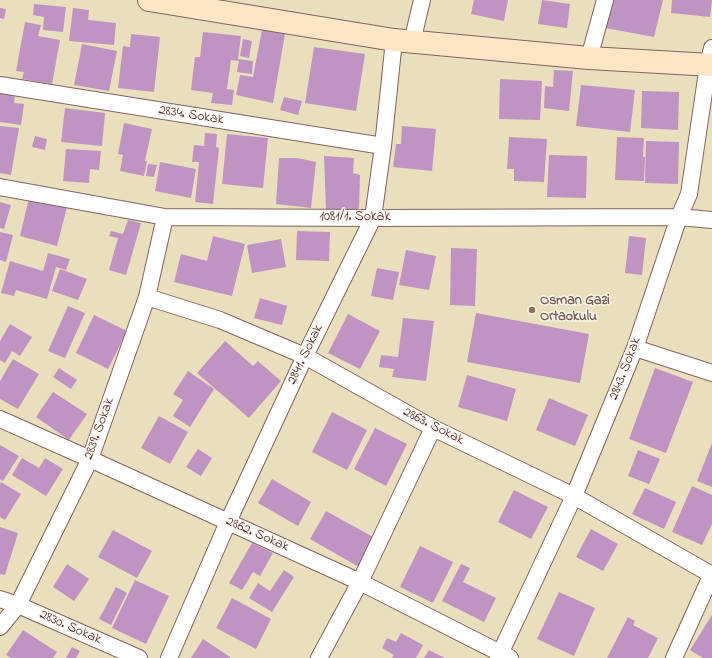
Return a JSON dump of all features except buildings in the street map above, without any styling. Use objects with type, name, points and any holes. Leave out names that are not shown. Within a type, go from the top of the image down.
[{"type":"street","points":[[149,0],[234,7],[403,41],[589,58],[711,59]]},
{"type":"street","name":"2841. Sokak","points":[[169,658],[228,522],[305,356],[372,218],[383,146],[403,41],[416,23],[422,0]]},
{"type":"street","points":[[589,58],[605,0]]},
{"type":"street","name":"2843. Sokak","points":[[502,656],[574,496],[635,348],[679,217],[689,194],[711,59]]},
{"type":"street","name":"2834. Sokak","points":[[0,85],[383,146]]},
{"type":"street","name":"1081/1. Sokak","points":[[0,187],[165,217],[679,217],[712,220]]},
{"type":"street","name":"2839. Sokak","points":[[0,627],[18,605],[90,458],[147,297],[165,217]]},
{"type":"street","name":"2863. Sokak","points":[[147,297],[220,320],[305,356],[433,428],[574,496],[712,574]]},
{"type":"street","points":[[635,348],[712,373]]},
{"type":"street","name":"2862. Sokak","points":[[0,419],[90,458],[360,582],[502,656]]},
{"type":"street","points":[[319,658],[360,582],[433,428]]},
{"type":"street","points":[[674,658],[712,574]]},
{"type":"street","name":"2830. Sokak","points":[[0,599],[18,605],[139,658]]},
{"type":"place","name":"Osman Gazi Ortaokulu","points":[[532,310]]}]
